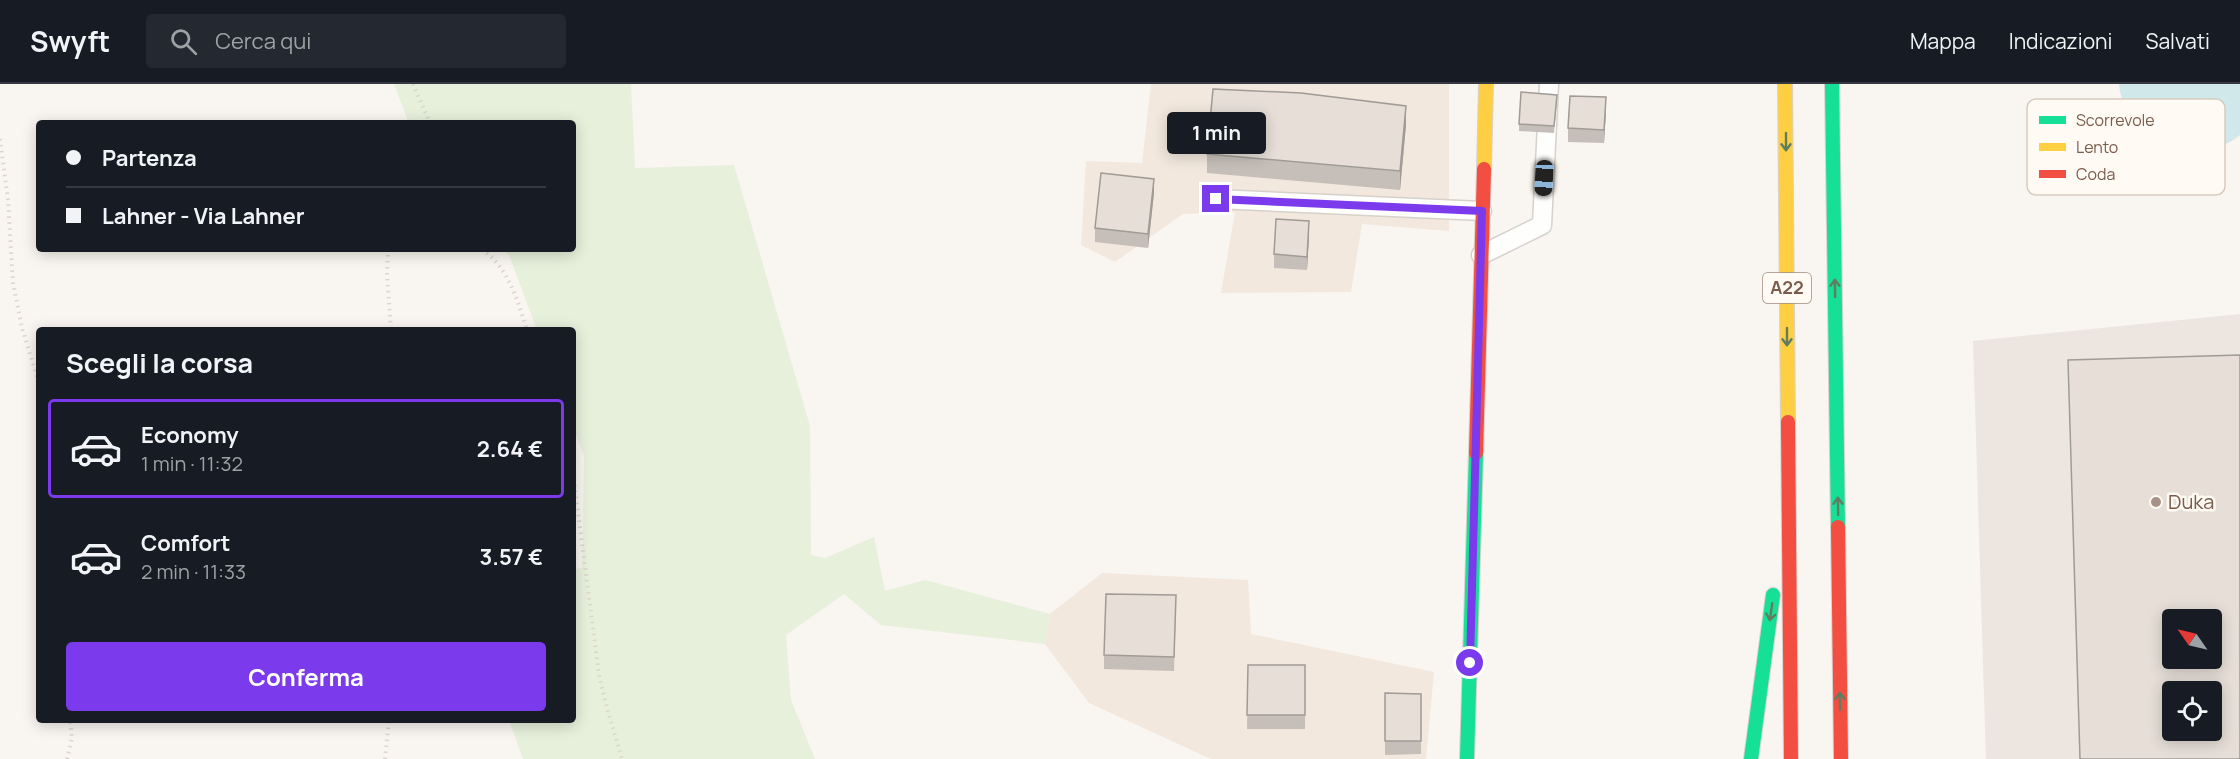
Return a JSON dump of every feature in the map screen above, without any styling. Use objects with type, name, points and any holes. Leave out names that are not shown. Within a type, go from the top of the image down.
[{"type":"main road","points":[[1467,759],[1486,84]]},
{"type":"main road","name":"A22","points":[[1785,84],[1791,759]]},
{"type":"main road","name":"A22","points":[[1832,84],[1841,759]]},
{"type":"main road","points":[[1751,759],[1788,492]]},
{"type":"lane","points":[[1481,255],[1542,225],[1549,84]]},
{"type":"lane","points":[[1216,199],[1482,211]]},
{"type":"path","points":[[413,84],[429,120]]},
{"type":"path","points":[[0,139],[8,200],[13,283],[22,328],[36,373]]},
{"type":"path","points":[[388,252],[391,327]]},
{"type":"path","points":[[485,252],[502,268],[516,296],[526,327]]},
{"type":"path","points":[[576,495],[600,675],[622,759]]},
{"type":"path","points":[[67,759],[72,738],[70,723]]},
{"type":"path","points":[[385,759],[389,723]]},
{"type":"shaded area","points":[[1151,84],[1449,84],[1449,231],[1362,224],[1351,292],[1221,293],[1235,212],[1183,214],[1115,262],[1081,245],[1086,161],[1142,163]]},
{"type":"shaded area","points":[[2240,314],[2240,759],[1986,759],[1973,341]]},
{"type":"shaded area","points":[[1102,573],[1248,580],[1251,634],[1434,672],[1426,759],[1211,759],[1089,703],[1045,644],[1050,614]]},
{"type":"green space","points":[[394,84],[631,84],[635,168],[734,165],[810,426],[811,555],[825,558],[874,537],[885,591],[925,580],[1050,614],[1045,644],[881,625],[844,594],[786,635],[791,700],[815,759],[523,759],[510,723],[576,723],[576,569],[582,568],[584,456],[576,435],[576,327],[536,327],[509,255],[505,252],[576,252],[576,120],[408,120]]},
{"type":"water","points":[[2119,84],[2240,84],[2240,135],[2225,144],[2225,99],[2122,99]]},
{"type":"building","points":[[1213,89],[1301,93],[1406,106],[1400,171],[1207,154]]},
{"type":"building","points":[[1521,92],[1557,95],[1554,126],[1519,124]]},
{"type":"building","points":[[1570,96],[1606,97],[1604,130],[1568,128]]},
{"type":"building","points":[[1101,173],[1154,179],[1148,234],[1095,228]]},
{"type":"building","points":[[1276,219],[1309,221],[1307,257],[1274,254]]},
{"type":"building","name":"Duka","points":[[2240,355],[2240,759],[2080,759],[2068,360]]},
{"type":"building","points":[[1106,594],[1176,595],[1174,657],[1104,655]]},
{"type":"building","points":[[1248,665],[1305,665],[1305,715],[1247,715]]},
{"type":"building","points":[[1385,693],[1421,694],[1421,741],[1385,741]]},
{"type":"traffic: fast","points":[[1832,84],[1838,527]]},
{"type":"traffic: fast","points":[[1467,759],[1476,453]]},
{"type":"traffic: fast","points":[[1751,759],[1773,595]]},
{"type":"traffic: slow","points":[[1484,169],[1486,84]]},
{"type":"traffic: slow","points":[[1785,84],[1788,422]]},
{"type":"traffic: jam","points":[[1476,453],[1484,169]]},
{"type":"traffic: jam","points":[[1788,422],[1791,759]]},
{"type":"traffic: jam","points":[[1838,527],[1841,759]]},
{"type":"place","name":"Duka","points":[[2156,502]]},
{"type":"route","points":[[1216,199],[1482,211],[1470,663]]}]
